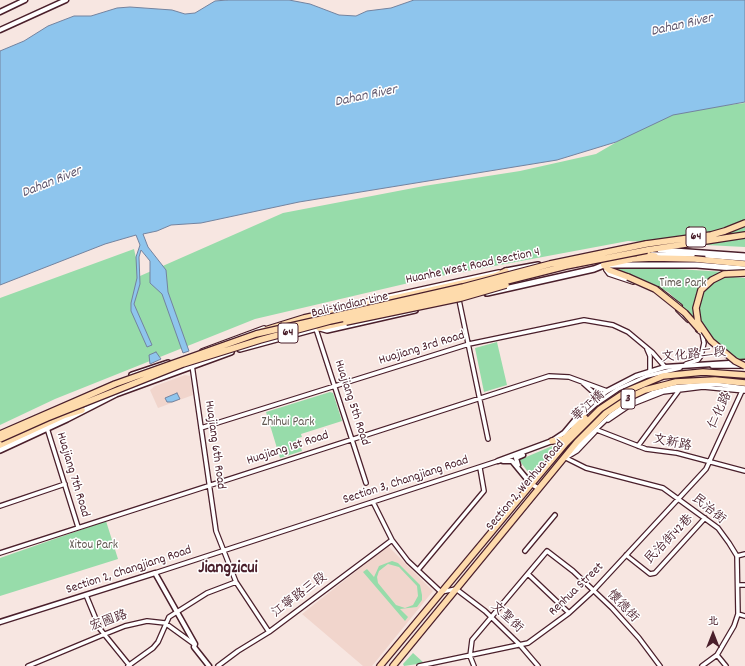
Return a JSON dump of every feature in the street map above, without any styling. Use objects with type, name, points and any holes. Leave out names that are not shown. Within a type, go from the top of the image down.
[{"type":"main road","name":"64","points":[[650,254],[725,231],[745,222]]},
{"type":"main road","name":"64","points":[[650,254],[745,235]]},
{"type":"main road","name":"Huanhe West Road Section 4","points":[[0,439],[81,401],[104,386],[155,366],[315,323],[551,266],[602,257],[667,250],[745,261]]},
{"type":"main road","points":[[639,254],[745,261]]},
{"type":"main road","points":[[604,265],[650,254]]},
{"type":"main road","name":"Bali-Xindian Line","points":[[0,439],[47,418],[182,364],[260,340],[330,321],[447,296],[587,262],[650,254]]},
{"type":"main road","name":"Bali-Xindian Line","points":[[0,433],[115,384],[256,334],[463,287],[550,264],[650,254]]},
{"type":"main road","name":"Huanhe West Road Section 4","points":[[506,271],[589,255],[602,257]]},
{"type":"main road","points":[[602,257],[604,265],[609,270],[655,289],[685,313],[711,341],[735,361],[745,364]]},
{"type":"main road","points":[[318,328],[461,298],[587,262]]},
{"type":"main road","name":"Huanhe West Road Section 4","points":[[318,328],[327,330],[594,269],[604,265],[697,265],[745,269]]},
{"type":"main road","points":[[256,334],[267,328],[304,318],[495,276],[506,271]]},
{"type":"main road","points":[[711,341],[701,327],[696,316],[699,295],[704,287],[717,277],[736,273],[745,273]]},
{"type":"main road","name":"Huanhe West Road Section 4","points":[[0,450],[116,394],[192,365],[237,350],[318,328],[332,322],[435,299],[443,300],[473,296]]},
{"type":"main road","name":"華江橋","points":[[539,475],[566,443],[600,409],[627,391],[651,380],[677,373],[715,372],[745,375]]},
{"type":"main road","points":[[552,441],[564,439],[597,406],[618,392],[641,381],[651,380]]},
{"type":"main road","name":"Section 2, Wenhua Road","points":[[393,666],[538,488],[590,427],[606,413],[630,397],[645,390],[676,382],[714,382]]},
{"type":"main road","name":"3","points":[[714,382],[745,383]]},
{"type":"main road","name":"Huanhe West Road Section 4","points":[[81,401],[116,394]]},
{"type":"main road","points":[[0,445],[50,422],[82,410]]},
{"type":"main road","name":"Section 2, Wenhua Road","points":[[380,666],[539,475]]},
{"type":"street","points":[[0,12],[25,0]]},
{"type":"street","points":[[0,30],[66,0]]},
{"type":"street","points":[[604,265],[641,280],[665,292],[683,308],[702,333],[731,359],[745,364]]},
{"type":"street","name":"Huanhe West Road Section 4","points":[[189,357],[255,330],[312,314],[506,271]]},
{"type":"street","points":[[459,300],[488,438]]},
{"type":"street","name":"Huajiang 3rd Road","points":[[201,428],[469,344],[584,320],[613,325],[628,332],[647,348],[665,367]]},
{"type":"street","name":"Huajiang 5th Road","points":[[318,328],[366,483]]},
{"type":"street","points":[[686,364],[698,360],[701,356],[704,343],[702,333]]},
{"type":"street","points":[[647,348],[650,356],[650,371]]},
{"type":"street","name":"Huajiang 6th Road","points":[[189,357],[192,365],[216,531],[236,582],[269,632]]},
{"type":"street","name":"文化路二段","points":[[552,441],[569,428],[584,409],[607,391],[650,371],[686,364],[745,364]]},
{"type":"street","points":[[569,428],[606,397],[631,382],[665,370],[686,367],[745,364]]},
{"type":"street","name":"Huajiang 1st Road","points":[[0,553],[549,376],[569,378],[607,391]]},
{"type":"street","points":[[714,382],[744,390]]},
{"type":"street","points":[[584,383],[593,392],[594,401]]},
{"type":"street","name":"Huanhe West Road Section 4","points":[[0,433],[104,386]]},
{"type":"street","points":[[564,459],[577,451],[597,430],[630,406],[653,395],[680,389],[703,388],[744,390]]},
{"type":"street","points":[[638,446],[680,389]]},
{"type":"street","name":"仁化路","points":[[709,462],[744,390]]},
{"type":"street","name":"Huajiang 7th Road","points":[[47,428],[66,484],[78,527]]},
{"type":"street","name":"文新路","points":[[597,430],[638,446],[745,471]]},
{"type":"street","name":"Section 3, Changjiang Road","points":[[264,537],[498,462],[552,441]]},
{"type":"street","points":[[518,467],[517,457],[534,449]]},
{"type":"street","name":"民治街","points":[[564,459],[593,470],[663,488],[718,528],[737,556]]},
{"type":"street","points":[[498,462],[510,460],[532,484],[538,488]]},
{"type":"street","name":"Renhua Street","points":[[419,666],[520,645],[528,643],[540,636],[569,613],[593,591],[706,469],[709,462]]},
{"type":"street","points":[[418,570],[484,491],[480,468]]},
{"type":"street","points":[[0,506],[66,484]]},
{"type":"street","points":[[373,502],[392,540],[408,561],[441,592],[456,589]]},
{"type":"street","points":[[525,551],[555,515]]},
{"type":"street","name":"民治街42巷","points":[[626,555],[650,574],[659,569],[705,518]]},
{"type":"street","name":"Section 2, Changjiang Road","points":[[0,622],[264,537]]},
{"type":"street","name":"江寧路三段","points":[[218,666],[238,651],[269,632],[392,540]]},
{"type":"street","name":"懷德街","points":[[528,574],[547,551],[557,558],[593,591],[636,636],[660,666]]},
{"type":"street","points":[[702,666],[717,655],[734,626],[738,614],[739,585],[737,556],[745,554]]},
{"type":"street","points":[[155,573],[195,644],[194,647],[209,666]]},
{"type":"street","points":[[474,666],[470,656],[472,640],[528,574],[569,613]]},
{"type":"street","points":[[86,595],[100,629],[129,666],[153,648],[158,642],[165,623],[169,617],[207,593],[236,582]]},
{"type":"street","points":[[739,585],[745,585]]},
{"type":"street","name":"文聖街","points":[[456,589],[492,618],[520,645],[538,666]]},
{"type":"street","points":[[738,614],[745,616]]},
{"type":"street","name":"宏國路","points":[[31,665],[125,626],[147,621],[165,623]]},
{"type":"street","points":[[165,623],[195,644]]},
{"type":"street","points":[[717,655],[726,666]]},
{"type":"shaded area","points":[[185,375],[190,376],[193,395],[158,408],[150,390],[155,386]]},
{"type":"shaded area","points":[[388,546],[433,591],[372,666],[363,666],[302,614]]},
{"type":"green space","points":[[745,103],[745,247],[628,241],[430,278],[255,319],[55,399],[0,425],[0,298],[134,249],[140,276],[283,213],[424,186],[520,171],[596,154],[668,112]]},
{"type":"green space","name":"Time Park","points":[[661,268],[725,272],[712,276],[698,294],[698,327],[681,304],[668,292],[644,280],[615,269]]},
{"type":"green space","name":"Time Park","points":[[722,276],[745,278],[745,360],[736,359],[710,337],[699,319],[698,304],[705,288]]},
{"type":"green space","points":[[497,342],[507,385],[484,392],[475,348]]},
{"type":"green space","name":"Zhihui Park","points":[[330,392],[333,393],[342,421],[301,434],[302,437],[298,438],[302,451],[280,458],[266,412]]},
{"type":"green space","points":[[557,444],[531,476],[519,460]]},
{"type":"green space","name":"Xitou Park","points":[[106,521],[118,559],[0,596],[0,558]]},
{"type":"green space","points":[[392,561],[398,563],[420,585],[422,600],[417,607],[400,609],[408,617],[405,621],[363,572],[367,569],[374,577],[379,566]],"holes":[[[388,564],[399,567],[417,586],[418,596],[413,605],[405,608],[396,605],[378,583],[377,577],[379,571]]]},
{"type":"green space","points":[[413,653],[424,663],[404,666],[403,664]]},
{"type":"water","name":"Dahan River","points":[[289,0],[310,4],[339,15],[356,16],[367,11],[391,8],[414,0],[745,0],[745,102],[673,115],[616,142],[557,160],[299,202],[201,223],[171,225],[157,231],[143,234],[148,247],[166,270],[168,292],[189,351],[183,353],[162,294],[150,283],[150,261],[141,250],[139,257],[140,284],[134,304],[152,345],[147,347],[131,311],[131,303],[137,278],[136,257],[140,245],[136,235],[105,244],[0,285],[0,51],[24,41],[48,26],[74,16],[91,16],[117,8],[130,7],[172,10],[185,14],[195,13],[215,1]]},
{"type":"water","points":[[156,352],[161,359],[150,364],[149,355]]},
{"type":"water","points":[[177,393],[180,399],[167,402],[165,398]]},
{"type":"district","name":"Jiangzicui","points":[[228,570]]}]
